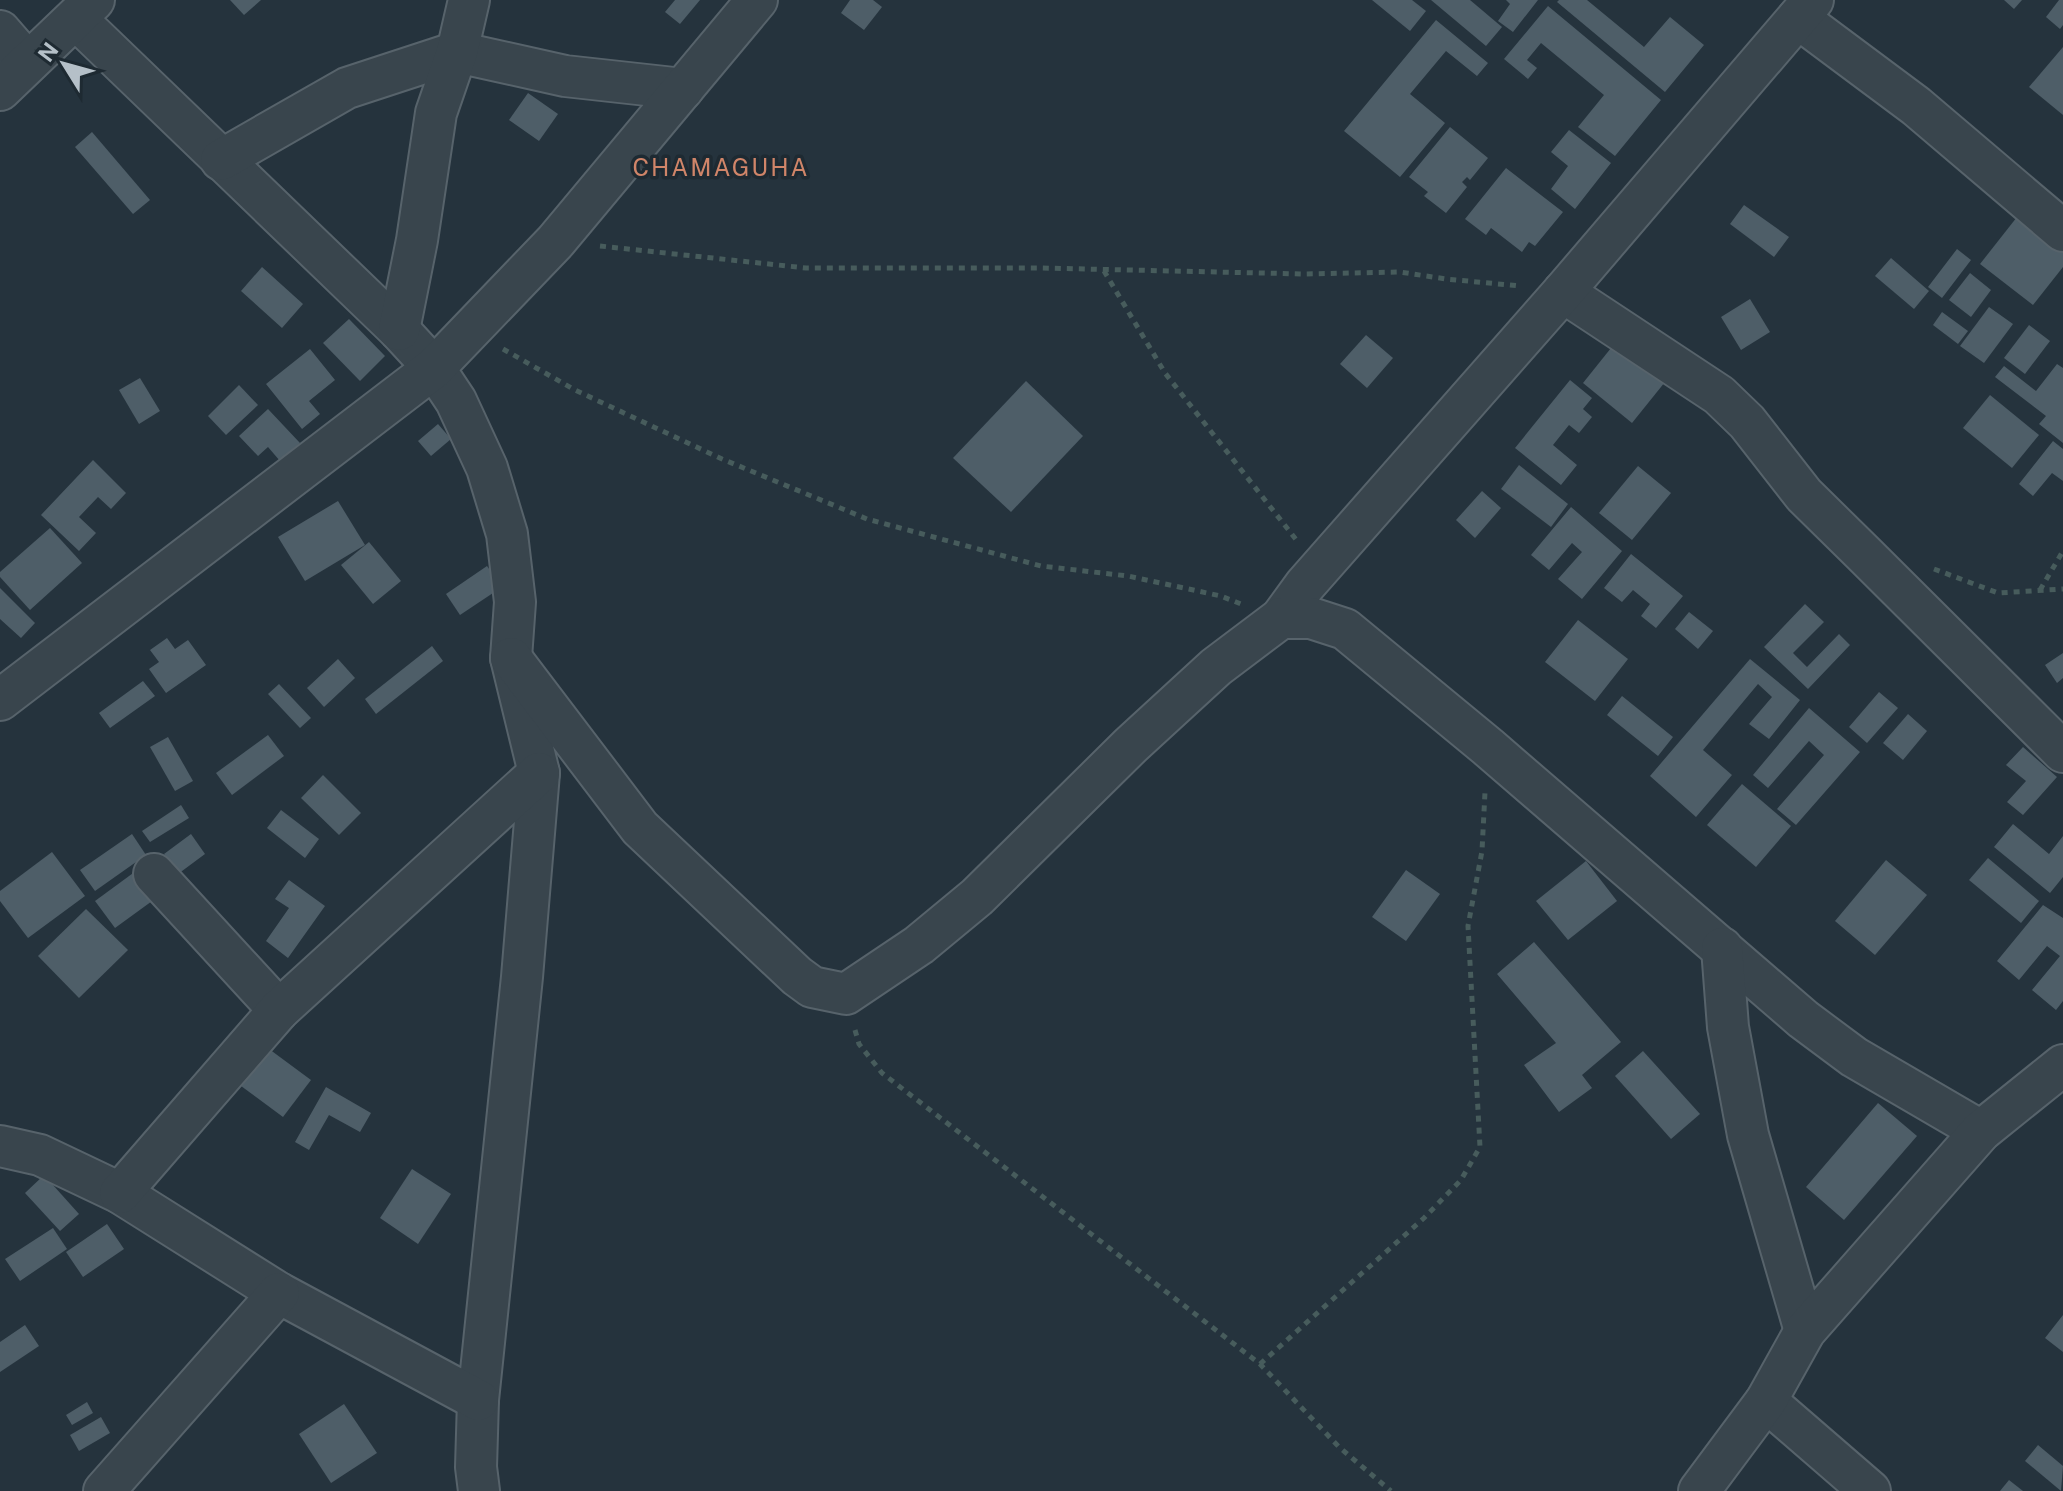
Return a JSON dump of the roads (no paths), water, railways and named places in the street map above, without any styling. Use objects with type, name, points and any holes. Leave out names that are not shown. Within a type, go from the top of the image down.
[{"type":"street","points":[[399,330],[417,240],[436,113],[457,52],[469,0]]},
{"type":"street","points":[[0,700],[434,368],[555,242],[757,0]]},
{"type":"street","points":[[0,31],[14,76],[85,9],[221,160],[399,330],[434,368],[456,401],[487,468],[507,534],[515,602],[511,658],[539,773],[522,977],[478,1400],[476,1467],[479,1491]]},
{"type":"street","points":[[511,658],[640,828],[797,976],[812,987],[846,994],[919,945],[977,897],[1131,745],[1216,667],[1281,618],[1305,585],[1806,9],[2063,231]]},
{"type":"street","points":[[221,160],[347,88],[457,52],[565,76],[683,89]]},
{"type":"street","points":[[1563,292],[1728,404],[1747,422],[1804,495],[1832,525],[2063,752]]},
{"type":"street","points":[[1281,618],[1311,618],[1345,629],[1488,747],[1803,1019],[1854,1057],[1981,1131]]},
{"type":"street","points":[[120,1193],[279,1010],[539,773]]},
{"type":"street","points":[[154,874],[279,1010]]},
{"type":"street","points":[[1722,948],[1728,1027],[1748,1135],[1805,1331]]},
{"type":"street","points":[[1699,1491],[1766,1401],[1805,1331],[1981,1131],[2063,1065]]},
{"type":"street","points":[[0,1146],[40,1155],[120,1193],[279,1293],[478,1400]]},
{"type":"street","points":[[104,1491],[279,1293]]},
{"type":"street","points":[[1766,1401],[1870,1491]]},
{"type":"district","name":"CHAMAGUHA","points":[[721,167]]}]
